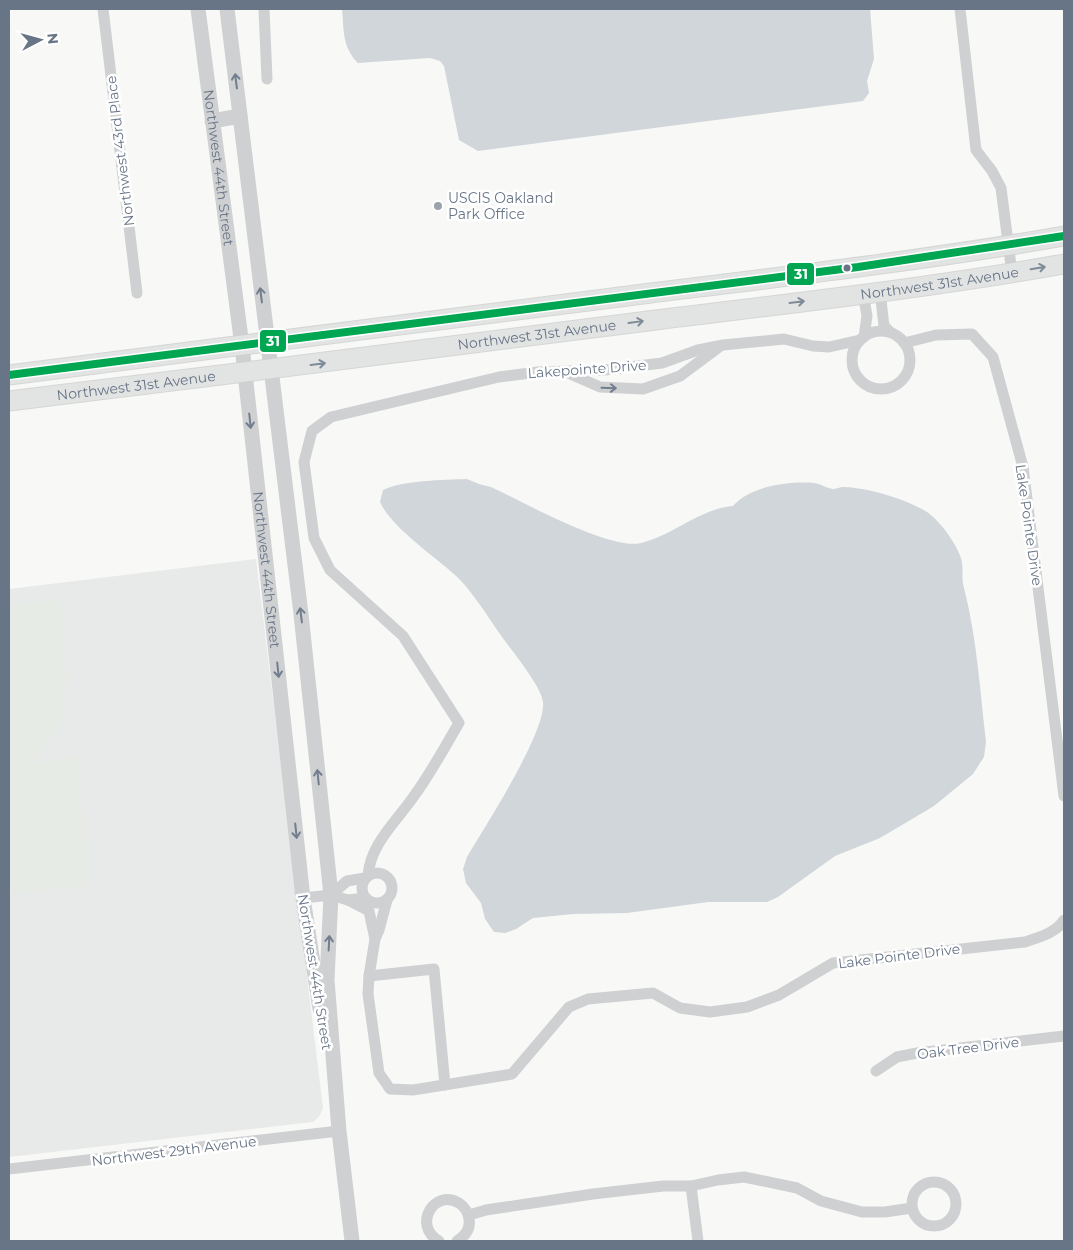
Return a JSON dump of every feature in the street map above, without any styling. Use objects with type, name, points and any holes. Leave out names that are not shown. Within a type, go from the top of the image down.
[{"type":"main road","name":"Northwest 31st Avenue","points":[[9,375],[1009,246],[1064,236]]},
{"type":"main road","name":"Northwest 31st Avenue","points":[[9,401],[270,370],[871,292],[1064,264]]},
{"type":"street","name":"Northwest 43rd Place","points":[[103,9],[137,292]]},
{"type":"street","name":"Northwest 44th Street","points":[[198,9],[242,346],[303,898],[339,1131],[352,1241]]},
{"type":"street","name":"Northwest 44th Street","points":[[227,9],[301,614],[331,895],[327,980],[339,1131]]},
{"type":"street","points":[[264,9],[267,79]]},
{"type":"street","points":[[960,9],[976,150],[992,171],[1001,188],[1012,273]]},
{"type":"street","points":[[212,121],[240,116]]},
{"type":"street","points":[[871,292],[884,326],[904,343],[910,356],[910,365],[905,377],[891,388],[883,389],[868,386],[855,374],[852,360],[854,350],[862,338],[871,292]]},
{"type":"street","points":[[564,371],[600,387],[643,389],[680,376],[723,345],[784,339],[813,346],[829,347],[862,338],[878,331],[890,332]]},
{"type":"street","name":"Lake Pointe Drive","points":[[904,343],[936,334],[972,334],[993,357],[1023,467],[1064,796]]},
{"type":"street","name":"Lakepointe Drive","points":[[378,845],[415,796],[459,723],[403,636],[330,570],[314,538],[304,462],[312,431],[331,417],[498,377],[538,372],[605,370],[662,363],[698,350],[723,345]]},
{"type":"street","points":[[829,347],[852,360]]},
{"type":"street","points":[[365,898],[362,886],[378,845]]},
{"type":"street","name":"Lake Pointe Drive","points":[[375,938],[380,930],[382,912],[391,893],[391,884],[382,874],[378,856],[378,845]]},
{"type":"street","points":[[331,895],[347,881],[367,877],[375,873],[382,874]]},
{"type":"street","points":[[303,898],[331,895],[348,900],[369,911],[382,912]]},
{"type":"street","points":[[348,900],[365,898],[375,904],[387,900]]},
{"type":"street","name":"Lake Pointe Drive","points":[[369,911],[375,938],[368,994],[379,1073],[390,1089],[413,1090],[512,1074],[569,1007],[588,999],[653,992],[680,1008],[710,1012],[747,1007],[779,995],[833,963],[1025,942],[1044,936],[1062,924],[1064,920]]},
{"type":"street","points":[[369,976],[434,969],[445,1085]]},
{"type":"street","name":"Oak Tree Drive","points":[[876,1071],[897,1057],[918,1053],[1064,1036]]},
{"type":"street","name":"Northwest 29th Avenue","points":[[9,1170],[339,1131]]},
{"type":"street","points":[[469,1215],[593,1194],[663,1186],[691,1186],[744,1177],[798,1188],[821,1201],[862,1212],[885,1212],[912,1208]]},
{"type":"street","points":[[691,1186],[698,1241]]},
{"type":"street","points":[[440,1241],[432,1236],[426,1222],[430,1209],[441,1201],[455,1201],[466,1209],[469,1215],[468,1230],[457,1241]]},
{"type":"shaded area","points":[[342,9],[870,9],[874,59],[867,81],[869,93],[863,101],[478,151],[459,140],[444,66],[440,61],[430,58],[358,63],[346,44]]},
{"type":"shaded area","points":[[467,479],[491,487],[588,532],[609,540],[627,543],[641,543],[653,539],[709,512],[733,506],[740,499],[760,489],[782,484],[814,483],[833,489],[844,487],[865,489],[918,507],[932,516],[942,527],[961,558],[963,584],[978,665],[986,742],[984,757],[973,774],[934,806],[880,838],[835,856],[778,897],[767,902],[708,902],[627,913],[573,914],[533,918],[516,929],[505,933],[494,932],[485,919],[481,903],[466,883],[463,869],[467,857],[500,803],[525,756],[535,735],[543,702],[538,688],[527,671],[468,589],[455,575],[403,531],[385,511],[380,502],[383,490],[402,484]]},
{"type":"shaded area","points":[[256,559],[323,1108],[319,1117],[313,1122],[9,1157],[9,589]]},
{"type":"shaded area","points":[[59,599],[67,671],[62,713],[54,733],[40,751],[20,769],[44,760],[77,756],[89,878],[82,886],[9,894],[9,777],[11,776],[9,776],[9,606]]},
{"type":"transit line","name":"31","points":[[9,375],[858,267],[1064,236]]},
{"type":"place","name":"USCIS Oakland Park Office","points":[[438,206]]}]
